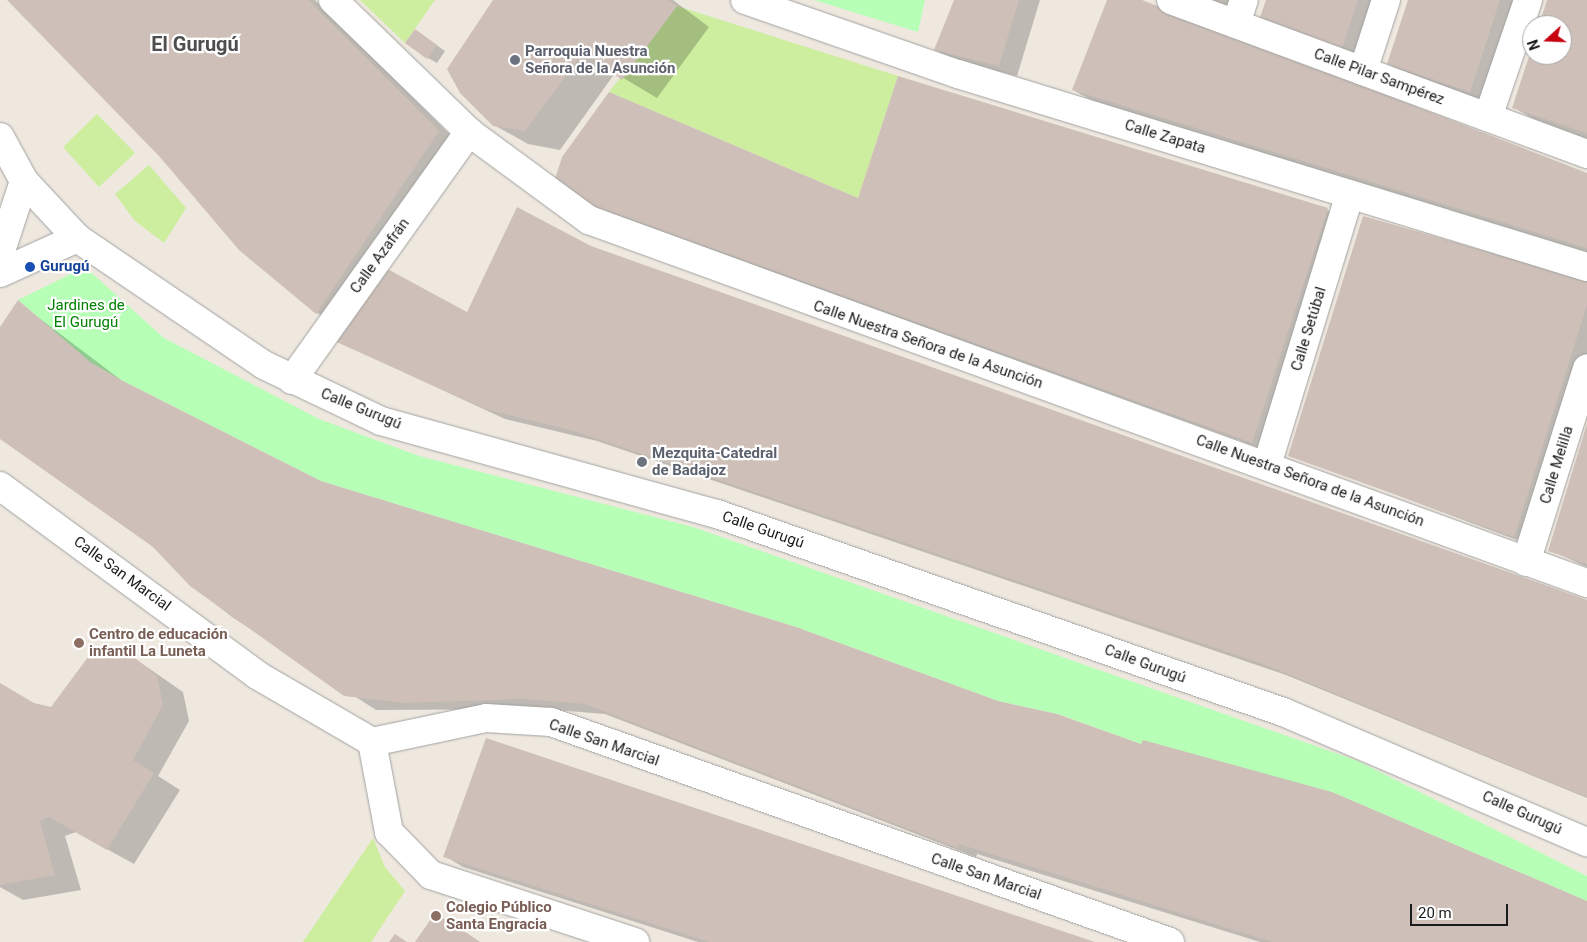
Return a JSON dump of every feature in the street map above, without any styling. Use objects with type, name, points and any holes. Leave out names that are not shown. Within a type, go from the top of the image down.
[{"type":"street","name":"Calle Nuestra Señora de la Asunción","points":[[332,0],[469,132],[589,220],[1267,465],[1587,583]]},
{"type":"street","name":"Calle Zapata","points":[[745,0],[958,74],[1587,267]]},
{"type":"street","name":"Calle Pilar Sampérez","points":[[1171,0],[1240,12],[1362,71],[1587,154]]},
{"type":"street","points":[[1362,71],[1386,0]]},
{"type":"street","points":[[1488,117],[1528,0]]},
{"type":"street","name":"Calle Azafrán","points":[[292,380],[469,132]]},
{"type":"street","name":"Calle Gurugú","points":[[0,137],[24,181],[77,238],[180,312],[292,380],[381,421],[717,514],[1283,712],[1587,842]]},
{"type":"street","points":[[0,254],[24,181]]},
{"type":"street","name":"Calle Setúbal","points":[[1267,465],[1350,194]]},
{"type":"street","points":[[0,273],[77,238]]},
{"type":"street","name":"Calle Melilla","points":[[1526,562],[1587,368]]},
{"type":"street","name":"Calle San Marcial","points":[[0,486],[257,674],[372,742],[486,718],[551,722],[1170,942]]},
{"type":"street","points":[[372,742],[389,832],[431,875],[635,942]]},
{"type":"green space","points":[[360,0],[435,0],[405,43]]},
{"type":"green space","points":[[814,0],[925,0],[918,32]]},
{"type":"green space","points":[[677,6],[898,76],[858,198],[609,92]]},
{"type":"green space","points":[[97,114],[135,153],[99,187],[63,147]]},
{"type":"green space","points":[[149,165],[186,208],[164,243],[135,221],[115,194]]},
{"type":"green space","name":"Jardines de El Gurugú","points":[[85,267],[164,338],[319,419],[419,456],[693,527],[1358,761],[1587,876],[1587,901],[1332,792],[1141,744],[1058,714],[998,701],[796,627],[321,481],[121,380],[90,362],[18,300]]},
{"type":"green space","points":[[373,838],[385,867],[405,891],[371,942],[303,942]]},
{"type":"building","points":[[7,0],[308,0],[439,131],[316,314],[239,250],[159,156]]},
{"type":"building","name":"Parroquia Nuestra Señora de la Asunción","points":[[493,0],[668,0],[677,6],[622,80],[584,51],[525,131],[493,126],[460,93],[447,69]]},
{"type":"building","points":[[954,0],[1019,0],[999,66],[934,50]]},
{"type":"building","points":[[1107,0],[1142,0],[1587,173],[1587,248],[1072,90]]},
{"type":"building","points":[[1266,0],[1358,0],[1342,48],[1259,20]]},
{"type":"building","points":[[1408,0],[1500,0],[1470,92],[1387,64]]},
{"type":"building","points":[[1547,0],[1587,0],[1587,133],[1512,108],[1526,65],[1572,65],[1572,15],[1542,15]]},
{"type":"building","points":[[415,29],[437,45],[427,59],[405,43]]},
{"type":"building","points":[[898,76],[1328,208],[1252,443],[574,199],[554,182],[562,157],[609,92],[858,198]]},
{"type":"building","points":[[517,207],[591,246],[1587,600],[1587,797],[1266,665],[577,432],[485,409],[330,339],[380,265],[467,312]]},
{"type":"building","points":[[1363,216],[1587,280],[1587,305],[1514,537],[1288,456]]},
{"type":"building","points":[[18,300],[90,362],[121,380],[321,481],[796,627],[998,701],[1057,714],[1141,744],[1143,740],[1332,792],[1587,901],[1587,942],[1272,942],[959,844],[958,848],[585,704],[524,699],[402,703],[344,696],[190,586],[153,547],[0,439],[0,327]]},
{"type":"building","points":[[1587,424],[1587,564],[1548,551]]},
{"type":"building","points":[[99,650],[131,655],[157,676],[163,705],[133,760],[154,773],[107,850],[49,817],[40,821],[55,875],[0,885],[0,683],[34,703],[51,707],[88,657]]},
{"type":"building","points":[[486,738],[1095,942],[709,942],[443,857]]},
{"type":"building","points":[[435,913],[479,942],[415,942]]},
{"type":"building","points":[[395,934],[407,942],[389,942]]},
{"type":"place","name":"Parroquia Nuestra Señora de la Asunción","points":[[515,60]]},
{"type":"place","name":"Gurugú","points":[[30,267]]},
{"type":"place","name":"Mezquita-Catedral de Badajoz","points":[[642,462]]},
{"type":"place","name":"Centro de educación infantil La Luneta","points":[[79,643]]},
{"type":"place","name":"Colegio Público Santa Engracia","points":[[436,916]]},
{"type":"district","name":"El Gurugú","points":[[195,44]]}]
